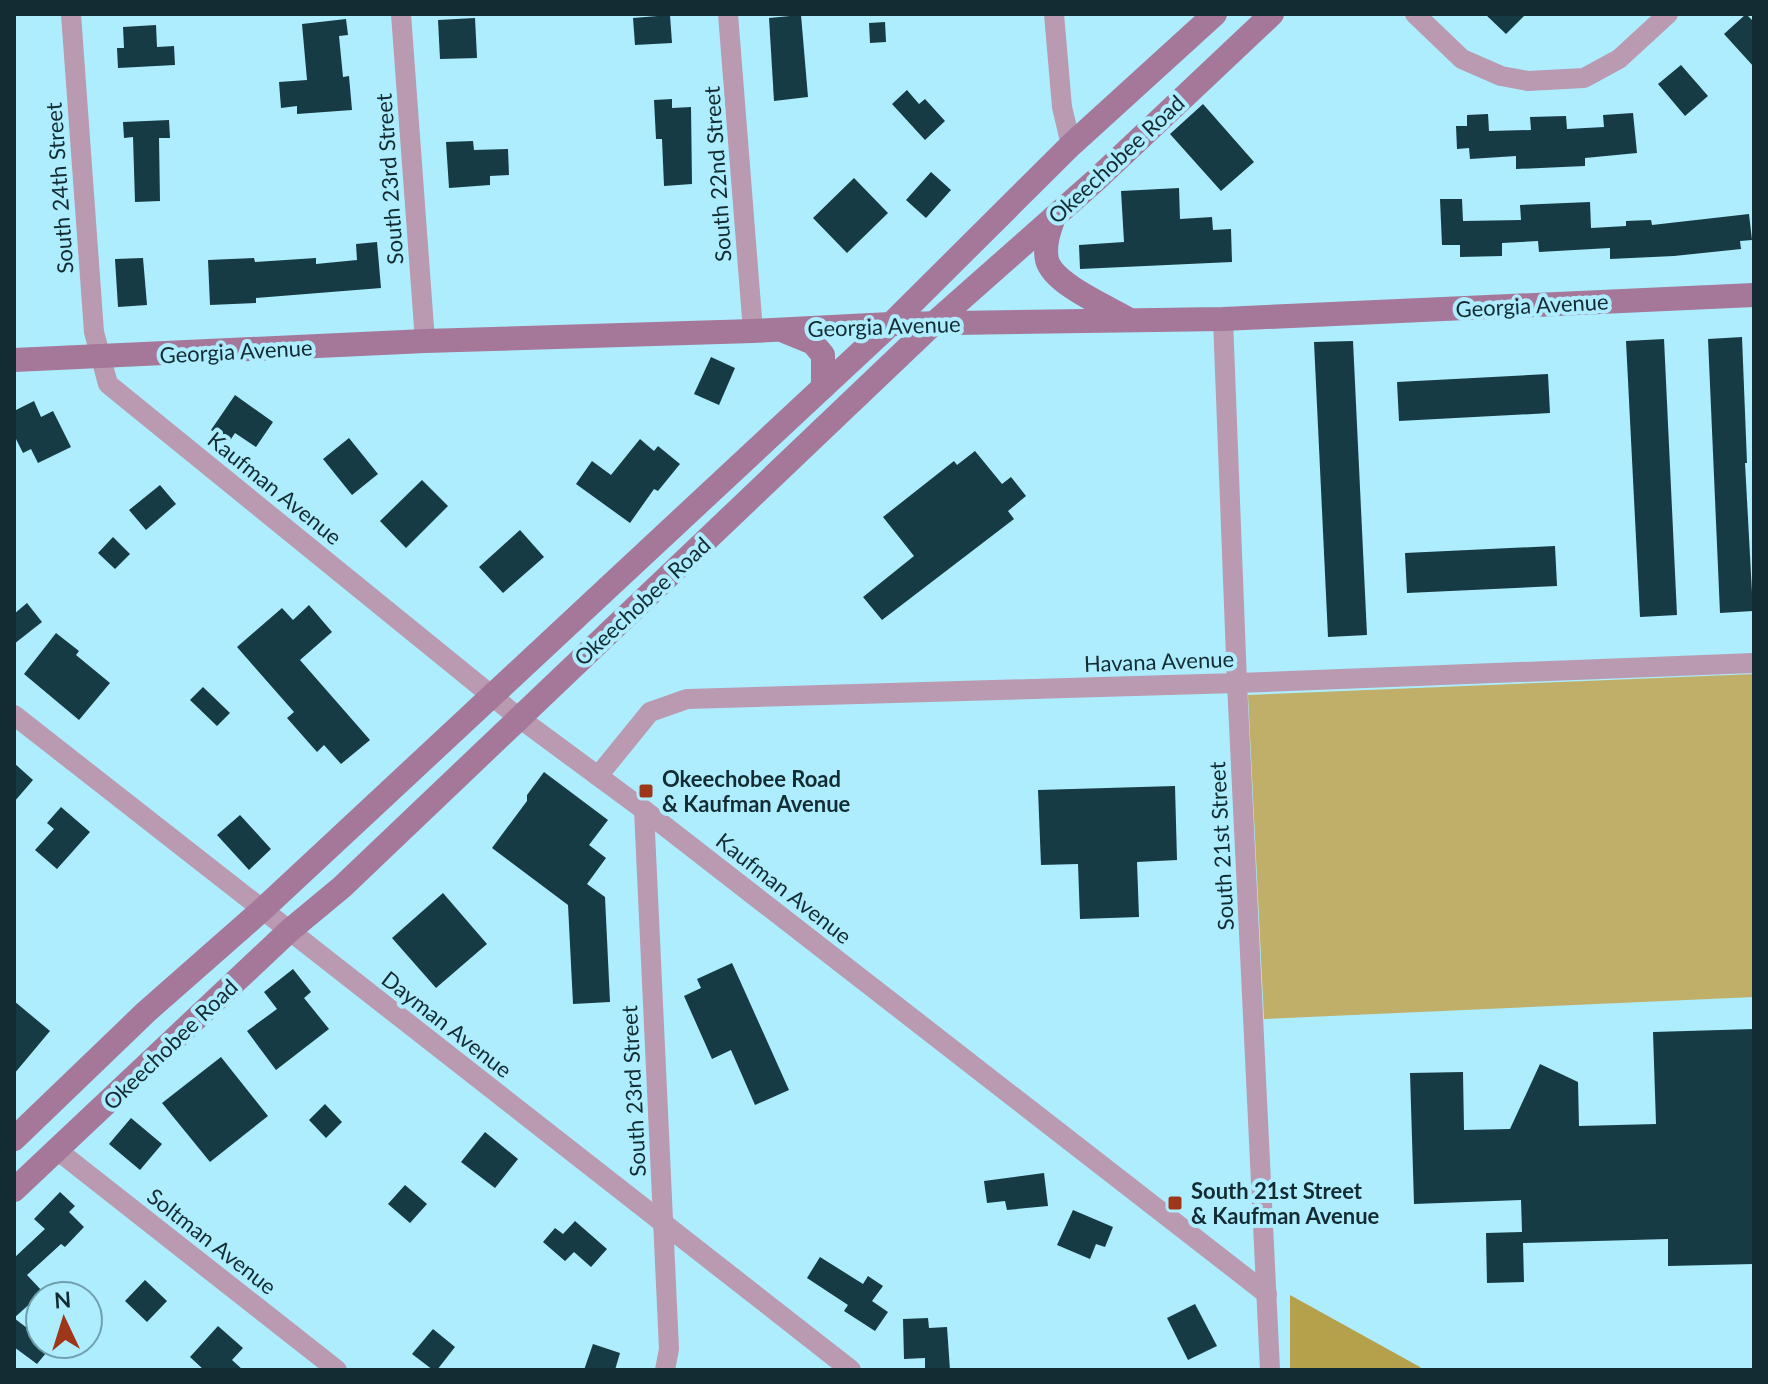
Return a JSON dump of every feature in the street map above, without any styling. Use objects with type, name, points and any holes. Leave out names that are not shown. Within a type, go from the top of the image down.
[{"type":"main road","name":"Okeechobee Road","points":[[18,1128],[263,909],[891,324],[1071,145],[1215,14]]},
{"type":"main road","name":"Okeechobee Road","points":[[14,1190],[289,931],[342,887],[932,325],[1054,217],[1272,14]]},
{"type":"main road","points":[[1054,217],[1046,239],[1047,262],[1056,276],[1130,320]]},
{"type":"main road","name":"Georgia Avenue","points":[[14,360],[891,324],[1223,319],[1754,295]]},
{"type":"main road","points":[[780,330],[813,343],[823,355],[823,387]]},
{"type":"street","name":"South 24th Street","points":[[71,14],[94,332],[101,358]]},
{"type":"street","name":"South 23rd Street","points":[[401,14],[425,341]]},
{"type":"street","name":"South 22nd Street","points":[[728,14],[753,331]]},
{"type":"street","points":[[1054,14],[1062,107],[1071,145]]},
{"type":"street","points":[[1415,14],[1462,59],[1501,76],[1528,81],[1584,78],[1619,59],[1668,14]]},
{"type":"street","name":"South 21st Street","points":[[1223,319],[1270,1370]]},
{"type":"street","name":"Kaufman Avenue","points":[[101,358],[108,384],[518,717],[644,810],[1267,1294]]},
{"type":"street","name":"Havana Avenue","points":[[598,776],[650,712],[687,699],[1237,683],[1754,663]]},
{"type":"street","name":"Dayman Avenue","points":[[14,715],[851,1370]]},
{"type":"street","name":"South 23rd Street","points":[[644,810],[669,1349],[665,1370]]},
{"type":"street","name":"Soltman Avenue","points":[[57,1150],[337,1370]]},
{"type":"shaded area","points":[[1754,674],[1754,997],[1264,1019],[1248,695]]},
{"type":"shaded area","points":[[1290,1295],[1420,1367],[1422,1370],[1290,1370]]},
{"type":"building","points":[[1485,14],[1526,14],[1506,34]]},
{"type":"building","points":[[1746,14],[1754,22],[1754,67],[1724,34]]},
{"type":"building","points":[[670,15],[672,43],[635,45],[633,18]]},
{"type":"building","points":[[801,15],[808,97],[774,101],[769,18]]},
{"type":"building","points":[[475,18],[477,58],[440,59],[438,20]]},
{"type":"building","points":[[346,19],[348,35],[339,36],[343,77],[349,76],[352,110],[297,114],[297,106],[281,108],[279,82],[307,80],[302,24]]},
{"type":"building","points":[[885,22],[886,42],[870,43],[869,23]]},
{"type":"building","points":[[156,25],[157,47],[174,46],[175,65],[118,68],[117,48],[124,48],[123,27]]},
{"type":"building","points":[[1681,65],[1708,96],[1685,116],[1658,84]]},
{"type":"building","points":[[907,90],[919,104],[925,99],[945,121],[925,140],[892,104]]},
{"type":"building","points":[[672,99],[672,108],[691,107],[692,184],[664,186],[662,139],[656,139],[654,100]]},
{"type":"building","points":[[1203,104],[1254,162],[1221,191],[1170,134]]},
{"type":"building","points":[[1633,113],[1637,153],[1585,158],[1585,166],[1516,169],[1516,156],[1470,159],[1469,148],[1457,149],[1456,126],[1467,126],[1467,115],[1488,114],[1489,131],[1531,130],[1530,117],[1566,116],[1567,129],[1604,127],[1603,115]]},
{"type":"building","points":[[169,120],[170,138],[159,138],[160,201],[135,202],[133,137],[124,138],[123,122]]},
{"type":"building","points":[[473,141],[474,150],[508,149],[509,175],[490,176],[490,185],[449,188],[446,142]]},
{"type":"building","points":[[931,172],[951,190],[926,218],[906,200]]},
{"type":"building","points":[[854,178],[888,213],[847,253],[813,218]]},
{"type":"building","points":[[1179,188],[1180,219],[1212,217],[1213,230],[1231,229],[1232,262],[1080,269],[1079,245],[1124,242],[1121,191]]},
{"type":"building","points":[[1440,199],[1462,199],[1463,221],[1521,220],[1520,205],[1590,202],[1591,228],[1626,226],[1626,221],[1651,220],[1652,225],[1749,214],[1752,240],[1740,241],[1741,249],[1610,259],[1610,248],[1539,252],[1538,241],[1502,243],[1502,256],[1460,257],[1460,245],[1442,245]]},
{"type":"building","points":[[377,242],[381,288],[256,298],[256,303],[210,305],[208,260],[254,258],[255,262],[316,258],[316,264],[357,260],[356,244]]},
{"type":"building","points":[[143,258],[147,305],[118,307],[115,259]]},
{"type":"building","points":[[1742,337],[1753,611],[1720,613],[1708,339]]},
{"type":"building","points":[[1664,339],[1677,615],[1640,617],[1626,341]]},
{"type":"building","points":[[1353,341],[1367,635],[1328,637],[1314,342]]},
{"type":"building","points":[[711,357],[735,368],[719,405],[694,394]]},
{"type":"building","points":[[1548,374],[1550,413],[1399,421],[1397,382]]},
{"type":"building","points":[[235,395],[273,422],[256,447],[235,433],[229,442],[211,430]]},
{"type":"building","points":[[34,401],[41,417],[53,411],[71,447],[38,463],[31,449],[23,453],[14,435],[14,411]]},
{"type":"building","points":[[349,438],[378,474],[352,495],[323,459]]},
{"type":"building","points":[[640,439],[654,451],[658,446],[680,464],[658,491],[654,489],[630,523],[576,484],[592,461],[611,475]]},
{"type":"building","points":[[975,451],[1002,484],[1011,477],[1026,496],[1008,511],[1014,519],[882,620],[863,597],[914,556],[883,517],[954,461],[957,465]]},
{"type":"building","points":[[422,480],[448,506],[406,548],[380,521]]},
{"type":"building","points":[[160,485],[176,504],[146,530],[129,510]]},
{"type":"building","points":[[520,530],[544,557],[503,593],[479,567]]},
{"type":"building","points":[[113,537],[130,554],[115,569],[98,553]]},
{"type":"building","points":[[1555,546],[1557,586],[1407,593],[1405,553]]},
{"type":"building","points":[[27,603],[42,622],[14,644],[14,614]]},
{"type":"building","points":[[309,605],[332,632],[300,660],[370,740],[341,764],[324,745],[317,752],[287,718],[294,712],[237,647],[282,608],[293,620]]},
{"type":"building","points":[[56,633],[79,651],[76,655],[110,683],[79,720],[24,674]]},
{"type":"building","points":[[203,687],[230,713],[217,726],[190,700]]},
{"type":"building","points":[[14,763],[33,780],[14,802]]},
{"type":"building","points":[[544,772],[608,820],[589,845],[606,858],[587,884],[605,897],[610,1002],[573,1004],[568,905],[492,848]]},
{"type":"building","points":[[1175,786],[1177,860],[1137,862],[1139,917],[1080,919],[1078,864],[1041,865],[1038,790]]},
{"type":"building","points":[[61,807],[90,832],[57,869],[35,850],[54,829],[47,823]]},
{"type":"building","points":[[240,815],[271,849],[249,870],[217,835]]},
{"type":"building","points":[[443,893],[487,944],[436,988],[392,938]]},
{"type":"building","points":[[732,963],[789,1090],[755,1105],[731,1050],[712,1059],[684,996],[701,988],[697,979]]},
{"type":"building","points":[[293,969],[311,992],[304,998],[329,1029],[276,1070],[247,1031],[277,1009],[264,992]]},
{"type":"building","points":[[14,1001],[50,1031],[14,1074]]},
{"type":"building","points":[[1754,1029],[1754,1264],[1668,1266],[1668,1239],[1523,1243],[1524,1282],[1487,1283],[1486,1233],[1522,1232],[1521,1200],[1414,1204],[1410,1073],[1463,1072],[1464,1130],[1510,1129],[1540,1064],[1578,1082],[1579,1126],[1656,1124],[1653,1032]]},
{"type":"building","points":[[221,1057],[268,1116],[210,1162],[162,1103]]},
{"type":"building","points":[[325,1104],[342,1122],[326,1138],[309,1120]]},
{"type":"building","points":[[131,1118],[162,1144],[140,1170],[109,1144]]},
{"type":"building","points":[[485,1132],[518,1159],[495,1188],[461,1162]]},
{"type":"building","points":[[1044,1173],[1048,1206],[1007,1210],[1005,1201],[987,1203],[984,1181]]},
{"type":"building","points":[[405,1185],[427,1204],[410,1223],[388,1204]]},
{"type":"building","points":[[60,1192],[75,1206],[69,1212],[84,1227],[65,1247],[61,1244],[27,1275],[32,1280],[24,1280],[24,1309],[14,1318],[14,1258],[45,1229],[34,1219]]},
{"type":"building","points":[[1073,1210],[1113,1227],[1105,1247],[1096,1244],[1090,1259],[1057,1245]]},
{"type":"building","points":[[575,1221],[607,1249],[591,1267],[574,1252],[565,1261],[543,1242],[555,1228],[563,1234]]},
{"type":"building","points":[[820,1257],[863,1284],[868,1276],[883,1286],[872,1301],[888,1312],[875,1331],[844,1311],[848,1305],[807,1278]]},
{"type":"building","points":[[145,1280],[167,1301],[147,1322],[125,1301]]},
{"type":"building","points":[[1195,1304],[1217,1346],[1188,1360],[1167,1318]]},
{"type":"building","points":[[14,1318],[24,1326],[24,1354],[14,1347]]},
{"type":"building","points":[[928,1318],[929,1328],[947,1327],[950,1370],[925,1370],[925,1358],[904,1359],[903,1319]]},
{"type":"building","points":[[218,1326],[243,1348],[232,1360],[243,1370],[204,1370],[190,1357]]},
{"type":"building","points":[[433,1329],[455,1347],[437,1370],[412,1354]]},
{"type":"building","points":[[593,1344],[620,1353],[615,1370],[584,1370]]},
{"type":"place","name":"Okeechobee Road & Kaufman Avenue","points":[[646,791]]},
{"type":"place","name":"South 21st Street & Kaufman Avenue","points":[[1175,1203]]}]
